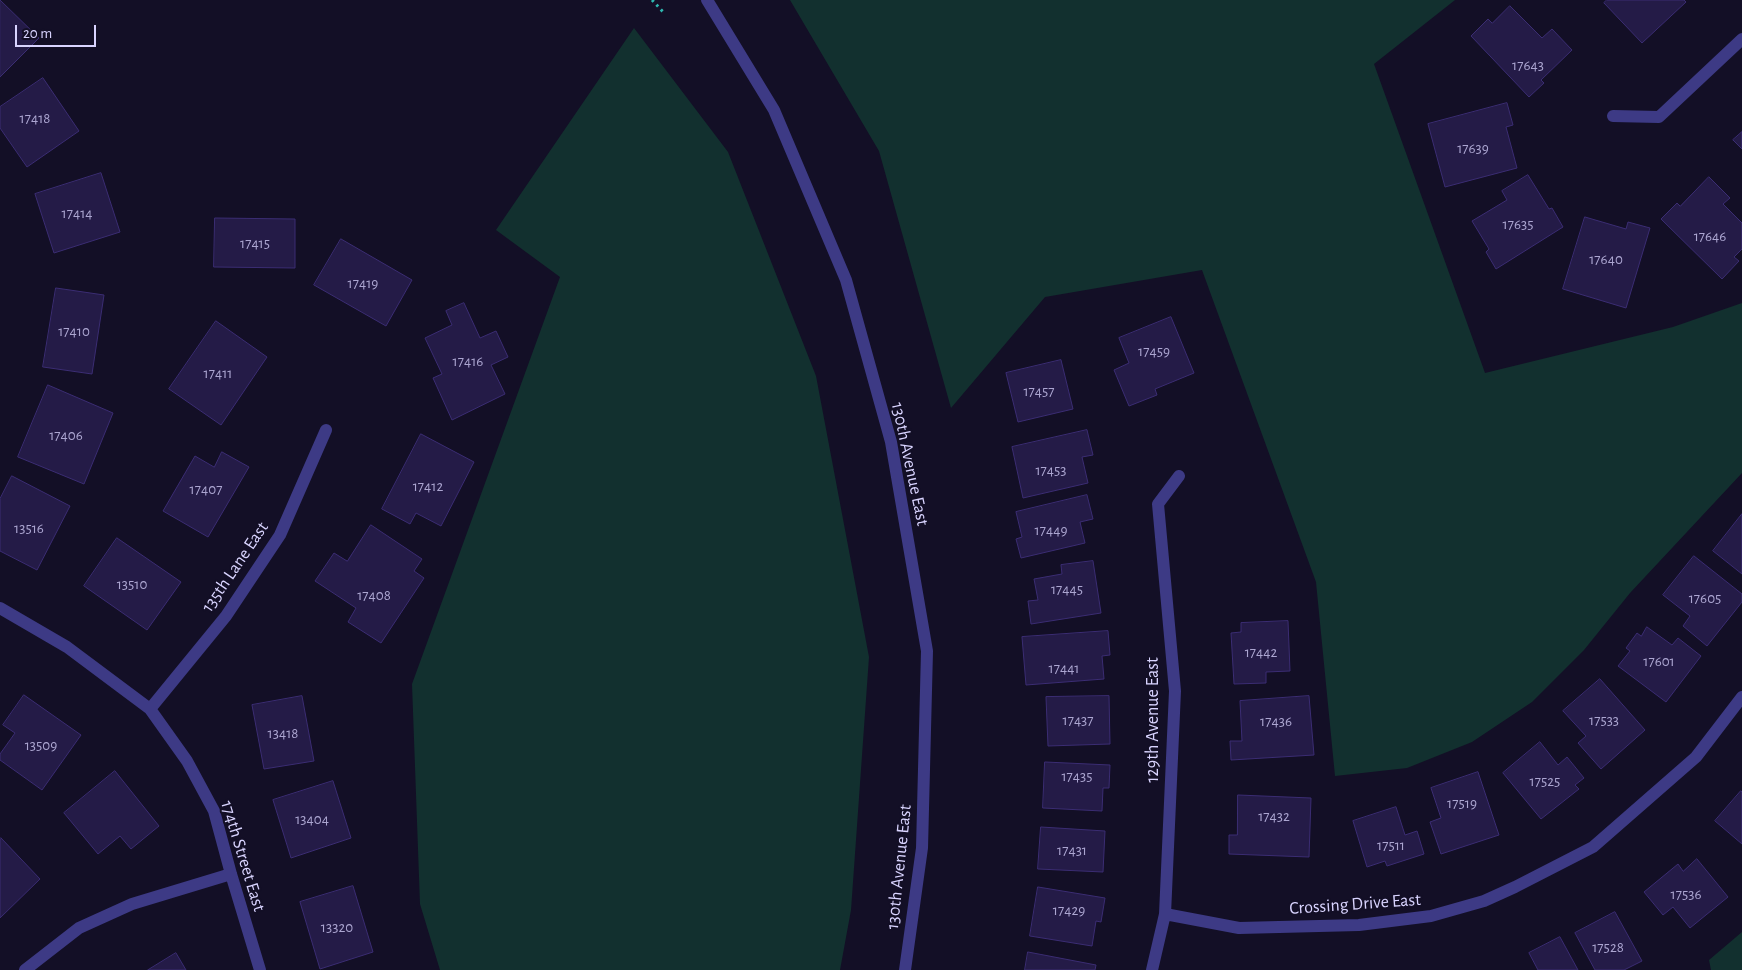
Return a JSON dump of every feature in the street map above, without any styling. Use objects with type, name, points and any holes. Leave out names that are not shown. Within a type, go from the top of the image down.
[{"type":"street","name":"130th Avenue East","points":[[707,0],[774,110],[846,280],[891,442],[927,651],[922,848],[905,970]]},
{"type":"street","points":[[1613,116],[1659,117],[1742,39]]},
{"type":"street","name":"135th Lane East","points":[[150,709],[226,616],[280,535],[326,430]]},
{"type":"street","name":"129th Avenue East","points":[[1152,970],[1165,914],[1175,691],[1158,504],[1179,476]]},
{"type":"street","name":"174th Street East","points":[[0,608],[67,648],[150,709],[187,761],[214,811],[260,970]]},
{"type":"street","name":"Crossing Drive East","points":[[1165,914],[1239,928],[1359,925],[1431,916],[1484,901],[1594,847],[1696,757],[1742,697]]},
{"type":"street","points":[[25,970],[79,928],[132,904],[231,874]]},
{"type":"path","points":[[652,0],[665,14]]},
{"type":"green space","points":[[790,0],[1455,0],[1374,64],[1485,373],[1673,327],[1742,303],[1742,473],[1630,593],[1584,650],[1532,702],[1472,742],[1407,768],[1335,776],[1316,582],[1202,270],[1045,297],[951,408],[879,151]]},
{"type":"green space","points":[[634,28],[728,152],[816,376],[869,657],[851,910],[840,970],[440,970],[420,904],[412,684],[560,277],[496,230]]},
{"type":"green space","points":[[1742,932],[1742,970],[1711,970],[1709,960]]},
{"type":"building","points":[[0,0],[39,38],[0,77]]},
{"type":"building","points":[[1607,0],[1684,0],[1686,2],[1642,43],[1604,3]]},
{"type":"building","points":[[1510,6],[1542,38],[1552,29],[1572,50],[1541,80],[1544,83],[1529,97],[1471,36],[1488,19],[1492,23]]},
{"type":"building","points":[[43,78],[79,131],[27,167],[0,128],[0,107]]},
{"type":"building","points":[[1507,103],[1513,125],[1506,127],[1517,168],[1445,187],[1428,124]]},
{"type":"building","points":[[1742,132],[1742,149],[1733,140]]},
{"type":"building","points":[[101,173],[120,232],[54,253],[35,194]]},
{"type":"building","points":[[1528,175],[1549,209],[1552,208],[1563,227],[1496,269],[1486,252],[1489,249],[1472,221],[1507,200],[1502,191]]},
{"type":"building","points":[[1709,177],[1730,198],[1723,204],[1742,223],[1742,249],[1734,257],[1739,261],[1722,279],[1661,219],[1677,203],[1680,206]]},
{"type":"building","points":[[1585,217],[1626,229],[1628,222],[1650,228],[1626,308],[1563,289]]},
{"type":"building","points":[[215,218],[295,219],[295,268],[214,267]]},
{"type":"building","points":[[341,239],[412,280],[386,326],[314,285]]},
{"type":"building","points":[[56,288],[104,295],[92,374],[43,367]]},
{"type":"building","points":[[464,303],[480,338],[496,331],[508,357],[491,365],[505,394],[452,420],[433,378],[442,374],[425,338],[452,325],[446,311]]},
{"type":"building","points":[[1171,317],[1194,373],[1155,389],[1157,395],[1129,406],[1114,370],[1129,363],[1119,338]]},
{"type":"building","points":[[216,321],[267,357],[221,425],[169,389]]},
{"type":"building","points":[[1061,360],[1073,409],[1018,422],[1006,373]]},
{"type":"building","points":[[48,385],[113,413],[84,484],[18,457]]},
{"type":"building","points":[[1087,430],[1093,455],[1082,457],[1088,483],[1023,498],[1012,447]]},
{"type":"building","points":[[421,434],[474,462],[441,526],[416,513],[410,524],[382,509]]},
{"type":"building","points":[[222,452],[249,467],[208,537],[163,511],[195,456],[214,467]]},
{"type":"building","points":[[12,476],[70,506],[37,570],[0,551],[0,499]]},
{"type":"building","points":[[1087,495],[1093,519],[1080,522],[1085,543],[1021,558],[1016,539],[1022,537],[1016,512]]},
{"type":"building","points":[[1742,514],[1742,574],[1713,551]]},
{"type":"building","points":[[371,525],[422,559],[414,571],[424,578],[381,643],[348,622],[356,608],[315,581],[334,553],[347,561]]},
{"type":"building","points":[[117,538],[181,582],[147,630],[84,586]]},
{"type":"building","points":[[1694,556],[1742,594],[1742,602],[1707,646],[1683,626],[1690,616],[1663,595]]},
{"type":"building","points":[[1093,561],[1101,613],[1031,624],[1028,601],[1038,600],[1034,579],[1062,574],[1061,565]]},
{"type":"building","points":[[1288,621],[1290,671],[1266,672],[1266,683],[1234,684],[1231,633],[1241,632],[1241,623]]},
{"type":"building","points":[[1647,627],[1672,645],[1678,638],[1701,656],[1666,702],[1618,666],[1630,651],[1626,648],[1637,633],[1641,636]]},
{"type":"building","points":[[1108,631],[1110,655],[1102,656],[1104,679],[1026,685],[1022,637]]},
{"type":"building","points":[[1600,679],[1645,730],[1601,769],[1578,743],[1586,736],[1563,711]]},
{"type":"building","points":[[24,695],[81,735],[42,790],[0,760],[0,754],[15,733],[3,725]]},
{"type":"building","points":[[302,696],[314,761],[264,769],[252,705]]},
{"type":"building","points":[[1109,696],[1110,744],[1048,746],[1046,697]]},
{"type":"building","points":[[1309,696],[1314,755],[1231,760],[1230,741],[1242,741],[1240,701]]},
{"type":"building","points":[[1540,742],[1558,765],[1567,757],[1584,778],[1575,785],[1579,789],[1541,819],[1503,773]]},
{"type":"building","points":[[1045,762],[1110,765],[1109,788],[1103,788],[1102,811],[1043,808]]},
{"type":"building","points":[[115,771],[159,826],[131,849],[120,836],[98,854],[64,813]]},
{"type":"building","points":[[1478,772],[1499,835],[1441,854],[1430,822],[1441,818],[1431,788]]},
{"type":"building","points":[[333,781],[351,838],[291,858],[273,800]]},
{"type":"building","points":[[1742,792],[1742,844],[1715,821]]},
{"type":"building","points":[[1238,795],[1311,798],[1309,857],[1229,854],[1229,835],[1237,835]]},
{"type":"building","points":[[1396,807],[1405,835],[1417,831],[1424,854],[1387,866],[1385,861],[1367,867],[1353,821]]},
{"type":"building","points":[[1041,827],[1105,831],[1103,872],[1038,869]]},
{"type":"building","points":[[0,839],[40,879],[0,918]]},
{"type":"building","points":[[1697,859],[1728,897],[1690,928],[1673,907],[1663,915],[1644,892],[1678,864],[1683,871]]},
{"type":"building","points":[[353,886],[373,952],[320,969],[300,902]]},
{"type":"building","points":[[1038,887],[1105,898],[1101,922],[1096,921],[1092,946],[1030,936]]},
{"type":"building","points":[[1615,912],[1642,961],[1624,970],[1595,970],[1575,933]]},
{"type":"building","points":[[1560,937],[1578,970],[1538,970],[1529,953]]},
{"type":"building","points":[[1028,952],[1096,965],[1095,970],[1025,970]]},
{"type":"building","points":[[176,953],[186,970],[148,970]]}]
